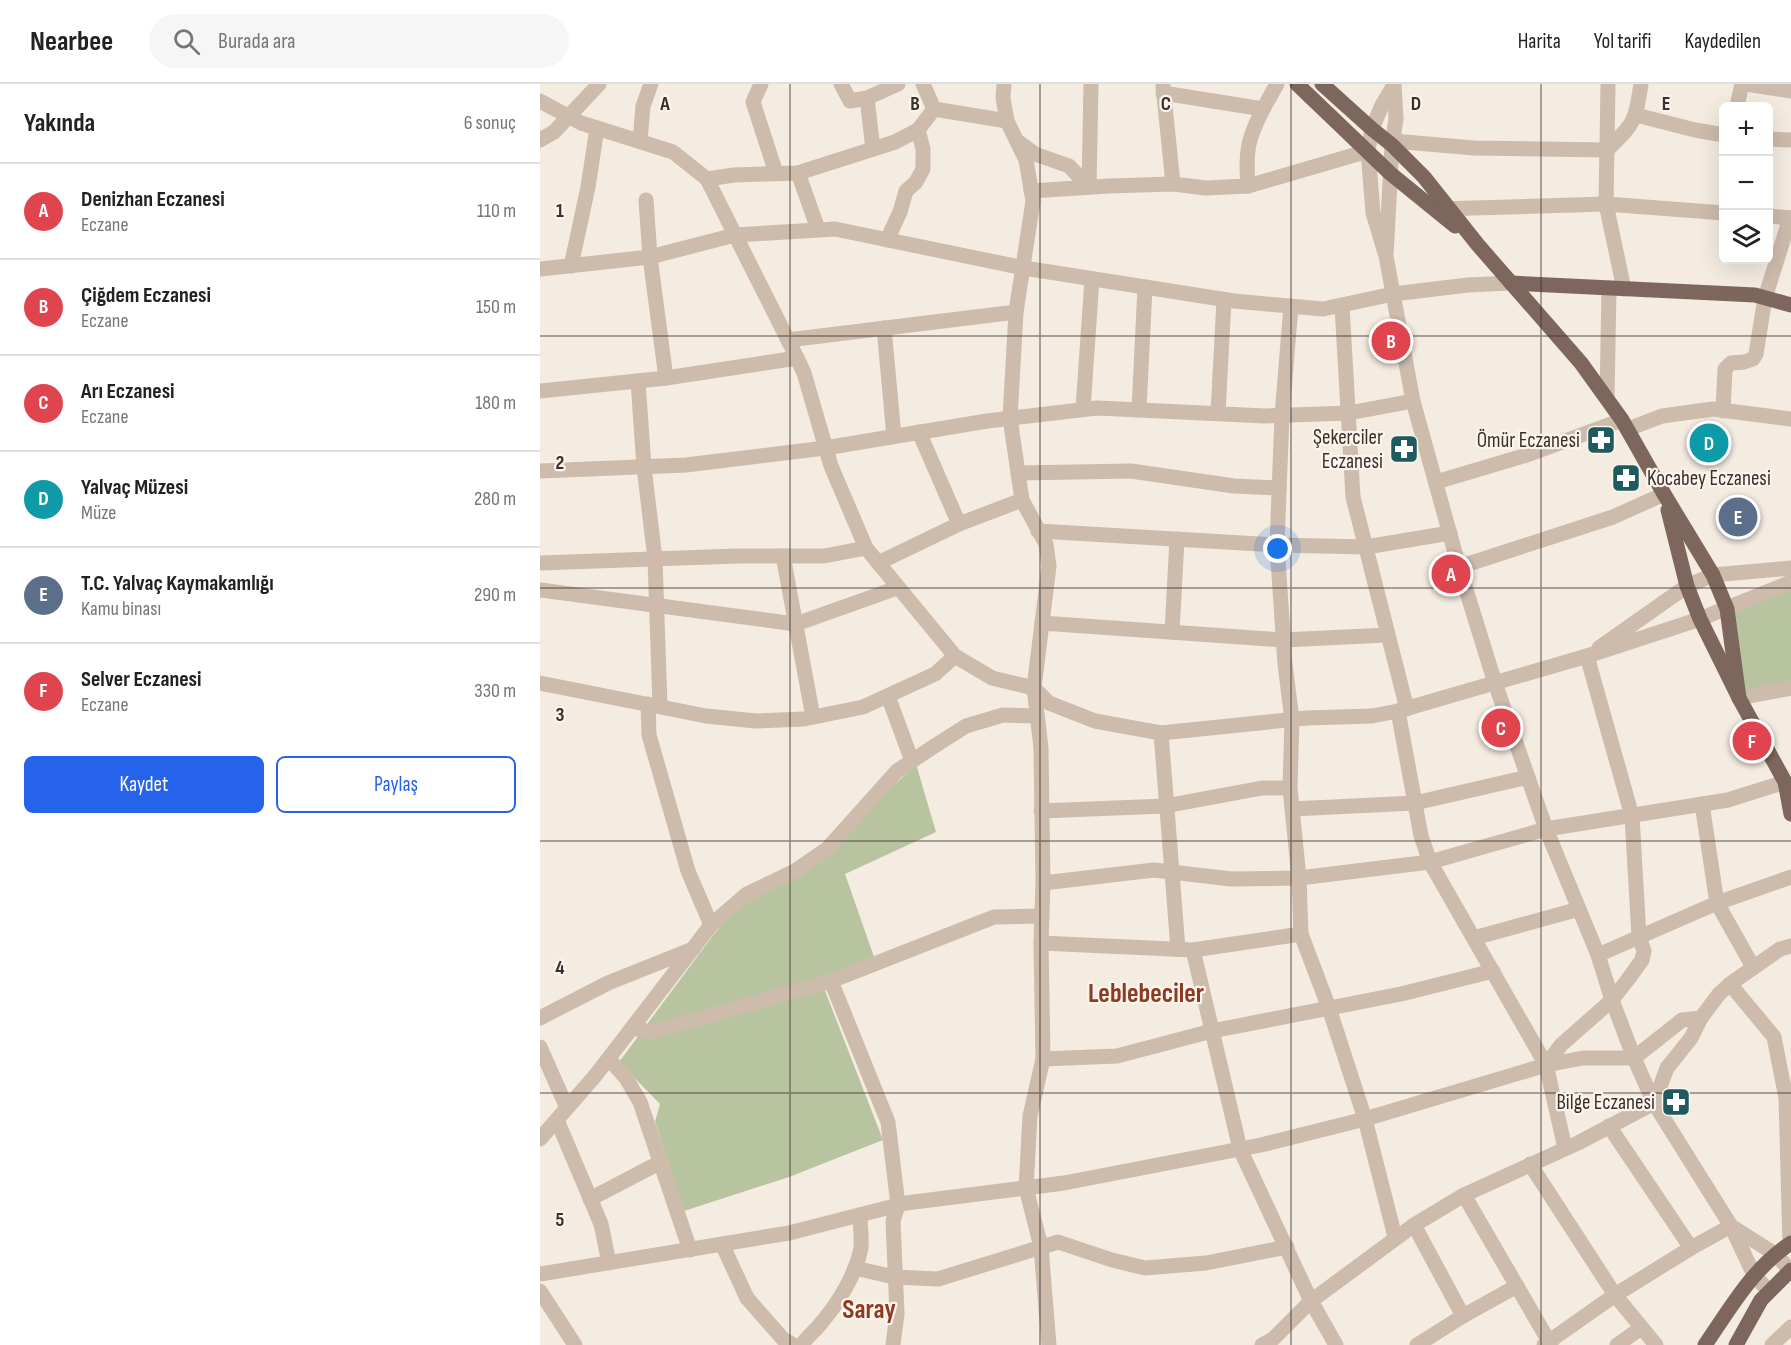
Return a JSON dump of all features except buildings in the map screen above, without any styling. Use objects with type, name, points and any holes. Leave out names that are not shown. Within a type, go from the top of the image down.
[{"type":"main road","points":[[1297,84],[1390,174],[1478,245]]},
{"type":"main road","points":[[1322,84],[1372,129],[1392,142],[1424,177],[1478,245],[1581,363],[1625,424],[1713,575],[1727,609],[1739,698]]},
{"type":"main road","points":[[1511,283],[1755,295],[1791,305]]},
{"type":"main road","points":[[1664,494],[1687,585],[1700,620],[1785,782],[1791,814]]},
{"type":"main road","points":[[1705,1345],[1738,1293],[1775,1254],[1791,1244]]},
{"type":"main road","points":[[1737,1345],[1761,1300],[1791,1270]]},
{"type":"street","points":[[540,140],[554,132],[599,84]]},
{"type":"street","points":[[640,141],[643,106],[651,84]]},
{"type":"street","points":[[761,84],[753,102],[777,173]]},
{"type":"street","points":[[841,84],[849,101],[867,98],[898,84]]},
{"type":"street","points":[[923,84],[934,109]]},
{"type":"street","points":[[1004,84],[1003,98],[1007,121],[1026,160],[1033,201],[1016,312],[1010,418],[1022,500],[1046,544],[1049,566],[1034,688],[1041,748],[1043,1059],[1030,1116],[1026,1188],[1041,1246],[1049,1345]]},
{"type":"street","points":[[1089,187],[1091,84]]},
{"type":"street","points":[[1248,186],[1249,142],[1277,84]]},
{"type":"street","points":[[1386,256],[1392,142],[1396,119],[1396,84]]},
{"type":"street","points":[[1396,84],[1382,105],[1372,129],[1368,151],[1373,213],[1386,256],[1413,401],[1459,567],[1495,683],[1546,829],[1598,955],[1634,1058],[1654,1103],[1731,1226],[1754,1275],[1769,1291]]},
{"type":"street","points":[[1607,399],[1617,288],[1606,204],[1608,84]]},
{"type":"street","points":[[1392,142],[1474,148],[1607,150],[1629,129],[1636,115],[1641,84]]},
{"type":"street","points":[[1738,102],[1744,84],[1791,91]]},
{"type":"street","points":[[1173,184],[1163,89],[1263,109]]},
{"type":"street","points":[[867,98],[873,149]]},
{"type":"street","points":[[540,101],[567,116],[597,128],[673,152],[707,179],[804,374],[831,466],[867,548],[897,588],[955,656],[992,678],[1034,688],[1049,703],[1095,721],[1161,733],[1292,720],[1372,716],[1402,710],[1495,683],[1700,620],[1791,582]]},
{"type":"street","points":[[707,179],[734,175],[798,173],[895,142],[918,130],[934,109]]},
{"type":"street","points":[[934,109],[1007,121]]},
{"type":"street","points":[[1636,115],[1719,134]]},
{"type":"street","points":[[571,266],[588,187],[597,128]]},
{"type":"street","points":[[887,240],[900,212],[906,191],[916,182],[923,169],[923,149],[918,130]]},
{"type":"street","points":[[1773,139],[1791,140]]},
{"type":"street","points":[[1016,140],[1035,154],[1069,166],[1089,187]]},
{"type":"street","points":[[1031,191],[1173,184],[1206,188],[1248,186],[1368,151]]},
{"type":"street","points":[[798,173],[818,229]]},
{"type":"street","points":[[645,200],[666,378]]},
{"type":"street","points":[[1433,208],[1450,210],[1606,204],[1719,213]]},
{"type":"street","points":[[1723,411],[1725,369],[1731,363],[1753,359],[1765,298],[1791,218],[1773,216]]},
{"type":"street","points":[[540,269],[650,257],[735,235],[835,229],[1024,268],[1224,300],[1323,309],[1393,294],[1468,285],[1511,283]]},
{"type":"street","points":[[1083,409],[1092,279]]},
{"type":"street","points":[[1139,410],[1145,287]]},
{"type":"street","points":[[1218,413],[1224,300]]},
{"type":"street","points":[[1291,306],[1281,415],[1277,545],[1283,640],[1292,720],[1290,788],[1299,878],[1301,934],[1329,1008],[1365,1119],[1395,1237]]},
{"type":"street","points":[[1342,306],[1353,497],[1388,635],[1421,836],[1430,862],[1546,1065],[1565,1148]]},
{"type":"street","points":[[788,340],[1016,312]]},
{"type":"street","points":[[884,328],[894,436]]},
{"type":"street","points":[[540,391],[666,378],[797,358]]},
{"type":"street","points":[[638,381],[644,467],[655,559],[654,705],[650,735],[688,871],[711,925]]},
{"type":"street","points":[[540,471],[686,465],[825,448],[1010,418],[1083,409],[1281,415],[1349,412],[1413,401]]},
{"type":"street","points":[[1436,482],[1625,424],[1662,416],[1713,409],[1791,419]]},
{"type":"street","points":[[919,432],[959,524]]},
{"type":"street","points":[[1018,473],[1131,471],[1234,486],[1279,488]]},
{"type":"street","points":[[1459,567],[1613,517],[1664,494]]},
{"type":"street","points":[[878,563],[959,524],[1022,500]]},
{"type":"street","points":[[1038,531],[1277,545],[1366,547],[1450,533]]},
{"type":"street","points":[[1172,632],[1178,539]]},
{"type":"street","points":[[540,563],[824,556],[867,548]]},
{"type":"street","points":[[783,556],[813,717]]},
{"type":"street","points":[[1587,656],[1687,585],[1713,575],[1791,568]]},
{"type":"street","points":[[540,590],[796,624],[897,588]]},
{"type":"street","points":[[1042,623],[1283,640],[1388,635]]},
{"type":"street","points":[[540,683],[706,716],[756,721],[813,717],[863,707],[935,674],[955,656]]},
{"type":"street","points":[[1546,1065],[1561,1046],[1612,1000],[1642,960],[1644,951],[1639,937],[1632,816],[1587,656]]},
{"type":"street","points":[[1739,698],[1791,688]]},
{"type":"street","points":[[888,696],[912,761]]},
{"type":"street","points":[[540,1139],[609,1059],[711,925],[747,894],[795,871],[827,849],[897,771],[966,726],[1003,715],[1036,716]]},
{"type":"street","points":[[1161,733],[1171,872],[1186,949],[1212,1031],[1240,1149],[1311,1301],[1336,1345]]},
{"type":"street","points":[[1293,809],[1415,803],[1528,777]]},
{"type":"street","points":[[1043,883],[1154,870],[1231,879],[1299,878],[1430,862],[1546,829],[1728,800],[1785,782]]},
{"type":"street","points":[[1041,811],[1165,806],[1262,788],[1290,788]]},
{"type":"street","points":[[1702,804],[1717,903],[1753,967]]},
{"type":"street","points":[[1598,955],[1717,903],[1791,878]]},
{"type":"street","points":[[1474,938],[1579,909]]},
{"type":"street","points":[[632,1028],[651,1032],[831,981],[994,917],[1042,916]]},
{"type":"street","points":[[1041,944],[1186,949],[1301,934]]},
{"type":"street","points":[[1262,1345],[1273,1339],[1311,1301],[1414,1225],[1464,1195],[1654,1103],[1667,1068],[1691,1038],[1701,1018],[1730,984],[1780,950],[1791,946]]},
{"type":"street","points":[[540,1018],[608,983],[693,949]]},
{"type":"street","points":[[1043,1059],[1117,1056],[1212,1031],[1401,994],[1493,971]]},
{"type":"street","points":[[831,981],[888,1122],[898,1205],[893,1221],[897,1314],[893,1345]]},
{"type":"street","points":[[1730,984],[1774,1038],[1789,1097],[1791,1244]]},
{"type":"street","points":[[540,1274],[789,1233],[898,1205],[1064,1183],[1240,1149],[1365,1119],[1546,1065],[1583,1058],[1634,1058],[1683,1020],[1701,1018]]},
{"type":"street","points":[[540,1047],[567,1108]]},
{"type":"street","points":[[609,1059],[626,1078],[640,1102],[690,1250]]},
{"type":"street","points":[[556,1120],[602,1224],[609,1263]]},
{"type":"street","points":[[1609,1126],[1691,1248]]},
{"type":"street","points":[[590,1199],[659,1163]]},
{"type":"street","points":[[1530,1164],[1615,1295],[1656,1345]]},
{"type":"street","points":[[1464,1195],[1548,1344],[1615,1295],[1731,1226]]},
{"type":"street","points":[[804,1345],[809,1335],[821,1324],[834,1306],[855,1268],[861,1246],[860,1215]]},
{"type":"street","points":[[1414,1225],[1463,1316]]},
{"type":"street","points":[[1731,1226],[1775,1254],[1791,1270]]},
{"type":"street","points":[[855,1268],[894,1276],[938,1279],[1058,1242],[1145,1268],[1206,1263],[1287,1247]]},
{"type":"street","points":[[722,1244],[747,1298],[783,1339],[793,1345]]},
{"type":"street","points":[[1417,1345],[1436,1340],[1463,1316],[1517,1286]]},
{"type":"street","points":[[540,1291],[574,1345]]},
{"type":"street","points":[[1772,1345],[1791,1327]]},
{"type":"street","points":[[1617,1345],[1641,1328]]},
{"type":"green space","points":[[1791,582],[1791,688],[1739,698],[1727,609]]},
{"type":"green space","points":[[916,764],[936,832],[845,874],[874,957],[820,978],[883,1140],[789,1177],[684,1211],[655,1122],[660,1104],[619,1062],[714,934],[739,906],[819,859]]},
{"type":"place","name":"Çiğdem Eczanesi","points":[[1391,341]]},
{"type":"place","name":"Ömür Eczanesi","points":[[1601,440]]},
{"type":"place","name":"Yalvaç Müzesi","points":[[1709,443]]},
{"type":"place","name":"Şekerciler Eczanesi","points":[[1404,449]]},
{"type":"place","name":"Kocabey Eczanesi","points":[[1626,478]]},
{"type":"place","name":"T.C. Yalvaç Kaymakamlığı","points":[[1738,517]]},
{"type":"place","name":"Denizhan Eczanesi","points":[[1451,574]]},
{"type":"place","name":"Arı Eczanesi","points":[[1501,728]]},
{"type":"place","name":"Selver Eczanesi","points":[[1752,741]]},
{"type":"place","name":"Bilge Eczanesi","points":[[1676,1102]]},
{"type":"district","name":"Leblebeciler","points":[[1146,993]]},
{"type":"district","name":"Saray","points":[[869,1309]]}]
